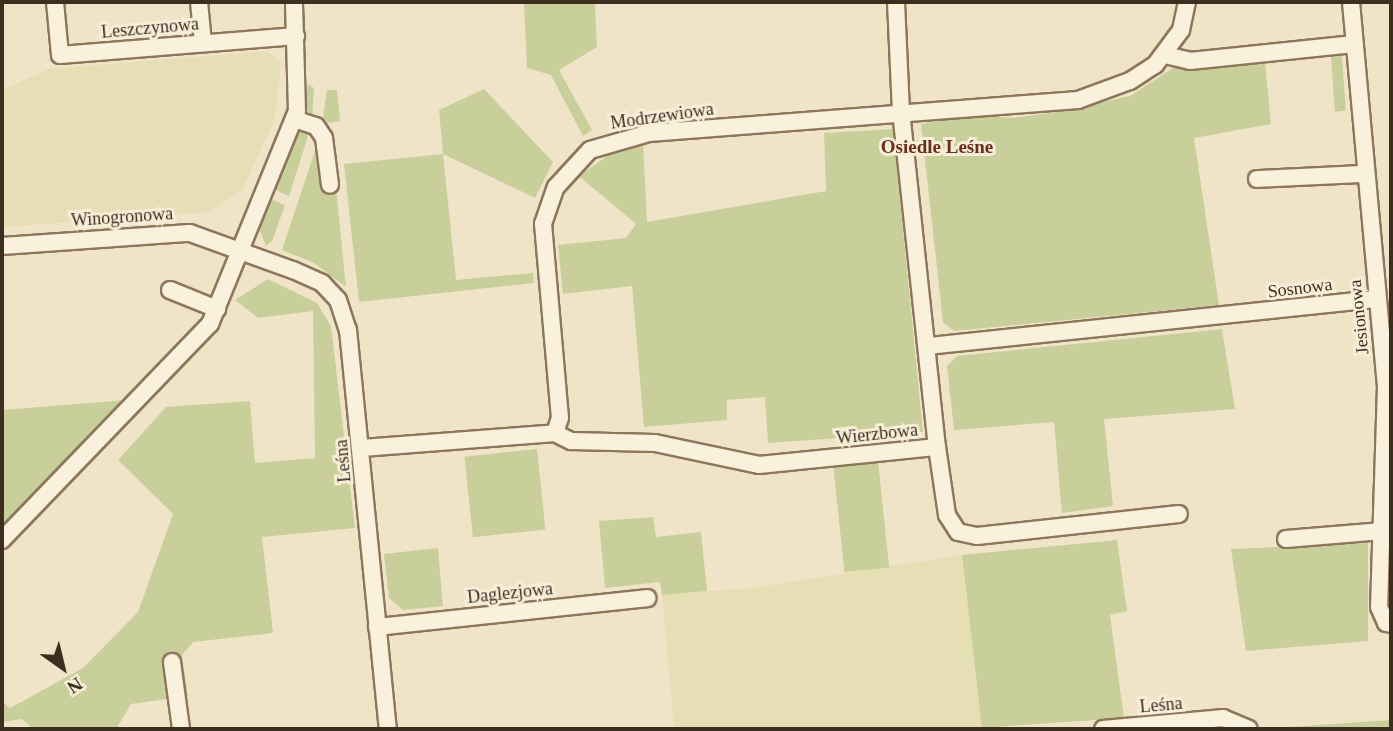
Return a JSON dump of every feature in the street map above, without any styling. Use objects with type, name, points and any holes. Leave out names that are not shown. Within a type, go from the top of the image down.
[{"type":"street","name":"Leszczynowa","points":[[55,2],[60,55],[296,36]]},
{"type":"street","points":[[200,2],[203,43]]},
{"type":"street","points":[[2,540],[202,335],[218,309],[294,119],[299,94],[293,2]]},
{"type":"street","points":[[896,2],[901,111],[937,447]]},
{"type":"street","name":"Modrzewiowa","points":[[555,433],[560,418],[543,223],[556,187],[576,160],[605,143],[649,133],[901,111],[1078,100],[1130,81],[1165,55],[1181,30],[1186,2]]},
{"type":"street","name":"Jesionowa","points":[[1351,2],[1364,174],[1389,386],[1379,607],[1386,623],[1391,624]]},
{"type":"street","points":[[1165,55],[1190,61],[1354,44]]},
{"type":"street","points":[[294,119],[316,126],[324,138],[330,185]]},
{"type":"street","points":[[1258,179],[1364,174]]},
{"type":"street","name":"Winogronowa","points":[[2,246],[169,232],[208,237],[241,250]]},
{"type":"street","name":"Leśna","points":[[241,250],[321,283],[338,300],[348,330],[362,447],[388,729]]},
{"type":"street","points":[[170,290],[218,309]]},
{"type":"street","name":"Sosnowa","points":[[928,346],[1377,299]]},
{"type":"street","points":[[362,447],[555,433]]},
{"type":"street","name":"Wierzbowa","points":[[555,433],[571,441],[655,443],[759,465],[937,447],[947,515],[958,532],[977,536],[1179,514]]},
{"type":"street","points":[[1286,539],[1383,531]]},
{"type":"street","name":"Daglezjowa","points":[[377,626],[647,598]]},
{"type":"street","points":[[172,662],[181,729]]},
{"type":"street","name":"Leśna","points":[[1103,729],[1223,718],[1250,729]]},
{"type":"shaded area","points":[[267,51],[281,62],[275,119],[242,190],[210,212],[2,227],[2,90],[49,69]]},
{"type":"shaded area","points":[[962,555],[982,728],[674,729],[662,595],[753,588]]},
{"type":"green space","points":[[524,2],[595,2],[597,47],[559,70],[592,130],[583,136],[551,75],[527,68]]},
{"type":"green space","points":[[1342,56],[1346,111],[1335,112],[1331,57]]},
{"type":"green space","points":[[1265,62],[1271,124],[1194,138],[1219,305],[954,331],[943,322],[921,124],[976,115],[1013,118],[1064,111],[1130,96],[1173,68]]},
{"type":"green space","points":[[308,84],[314,88],[312,117],[305,108]]},
{"type":"green space","points":[[484,89],[553,162],[535,198],[443,154],[439,110]]},
{"type":"green space","points":[[327,90],[337,90],[340,121],[328,123],[323,117]]},
{"type":"green space","points":[[893,129],[923,432],[768,443],[765,397],[727,400],[727,420],[644,427],[632,286],[563,294],[558,245],[626,238],[636,224],[579,176],[617,149],[643,142],[647,222],[826,191],[824,133]]},
{"type":"green space","points":[[300,130],[310,130],[289,196],[273,189]]},
{"type":"green space","points":[[319,139],[336,188],[346,287],[314,263],[282,250]]},
{"type":"green space","points":[[443,154],[456,280],[533,273],[534,283],[359,302],[344,164]]},
{"type":"green space","points":[[270,199],[285,205],[272,241],[266,246],[259,229]]},
{"type":"green space","points":[[268,279],[317,303],[331,326],[355,528],[262,537],[273,633],[193,642],[182,655],[188,696],[131,704],[116,729],[33,729],[22,719],[2,722],[2,701],[10,708],[83,668],[138,612],[173,514],[118,460],[166,407],[250,401],[255,463],[315,458],[313,311],[258,318],[235,300]]},
{"type":"green space","points":[[1222,329],[1235,409],[1104,419],[1113,506],[1062,513],[1054,422],[954,430],[947,366],[957,356]]},
{"type":"green space","points":[[127,400],[2,530],[2,410]]},
{"type":"green space","points":[[537,449],[545,530],[473,537],[464,457]]},
{"type":"green space","points":[[878,461],[889,567],[844,572],[833,466]]},
{"type":"green space","points":[[653,517],[656,537],[701,532],[707,591],[662,595],[660,582],[605,588],[599,521]]},
{"type":"green space","points":[[1117,540],[1127,611],[1110,615],[1124,718],[982,728],[962,555]]},
{"type":"green space","points":[[1368,543],[1368,641],[1246,651],[1231,549]]},
{"type":"green space","points":[[438,548],[443,606],[403,610],[389,598],[384,554]]},
{"type":"green space","points":[[1391,720],[1391,729],[1258,729]]},
{"type":"district","name":"Osiedle Leśne","points":[[937,147]]}]
